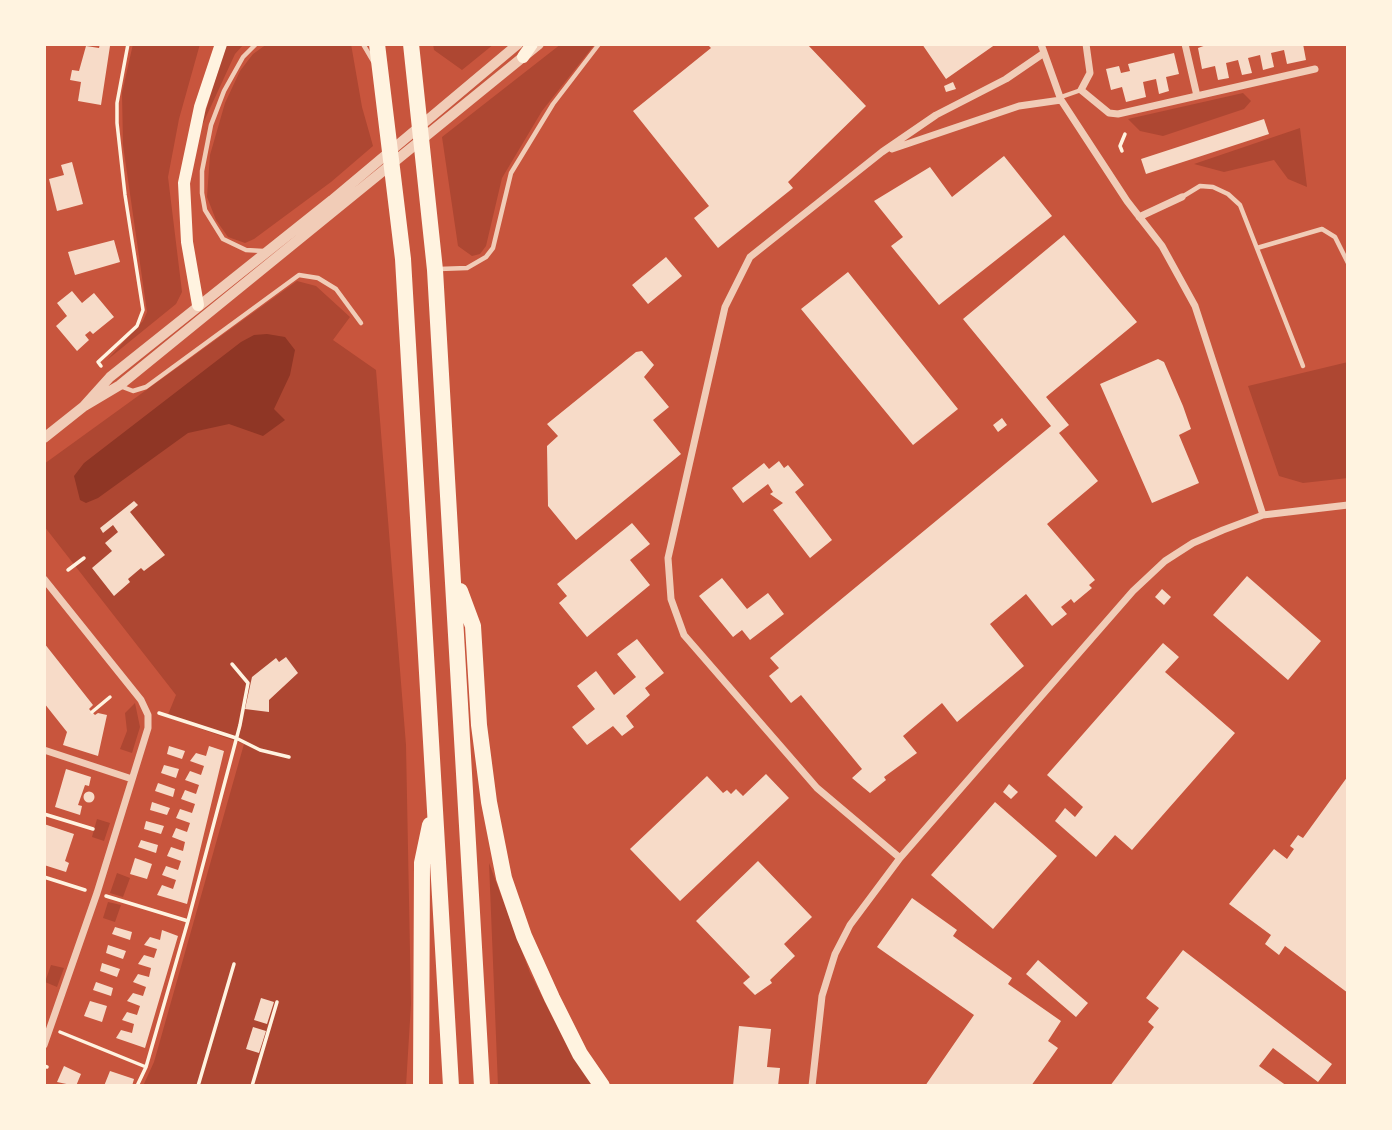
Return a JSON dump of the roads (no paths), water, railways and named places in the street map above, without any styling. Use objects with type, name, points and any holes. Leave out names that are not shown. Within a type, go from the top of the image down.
[{"type":"highway","points":[[377,44],[403,260],[452,1086]]},
{"type":"highway","points":[[411,44],[435,270],[455,579],[482,1086]]},
{"type":"highway","points":[[455,579],[473,626],[489,802],[504,877],[524,936],[552,998],[580,1054],[602,1086]]},
{"type":"highway","points":[[421,1086],[422,863],[434,806]]},
{"type":"main road","points":[[198,305],[187,242],[184,183],[200,107],[221,44]]},
{"type":"main road","points":[[523,57],[531,44]]},
{"type":"street","points":[[44,438],[83,407],[120,385],[333,206],[518,44]]},
{"type":"street","points":[[83,407],[106,381],[264,251],[333,206],[487,88],[538,44]]},
{"type":"street","points":[[1041,44],[1060,99],[1139,217],[1162,246],[1195,306],[1264,515]]},
{"type":"street","points":[[1086,44],[1090,73],[1081,90],[1109,113],[1118,114],[1315,69]]},
{"type":"street","points":[[1185,44],[1197,96]]},
{"type":"street","points":[[900,858],[817,788],[684,635],[671,599],[668,558],[725,307],[750,257],[882,152],[936,115],[1006,79],[1044,53]]},
{"type":"street","points":[[882,152],[1019,106],[1060,99]]},
{"type":"street","points":[[1139,217],[1182,197]]},
{"type":"street","points":[[812,1086],[822,996],[835,954],[859,911],[900,858],[1149,576],[1193,543],[1264,515],[1348,505]]},
{"type":"street","points":[[44,579],[141,699],[148,715],[148,727],[132,779],[47,1026],[44,1045]]},
{"type":"street","points":[[44,750],[132,779]]},
{"type":"lane","points":[[256,44],[243,57],[224,91],[211,125],[202,171],[202,193],[205,210],[223,239],[246,250],[264,251]]},
{"type":"lane","points":[[363,44],[379,70]]},
{"type":"lane","points":[[435,270],[467,268],[486,257],[493,248],[511,173],[553,104],[599,44]]},
{"type":"lane","points":[[1060,99],[1081,90]]},
{"type":"lane","points":[[1182,197],[1200,186],[1213,187],[1240,205],[1303,366]]},
{"type":"lane","points":[[1257,248],[1321,229],[1335,237],[1348,263]]},
{"type":"lane","points":[[120,385],[133,391],[146,387],[299,275],[318,278],[336,289],[361,323]]}]
